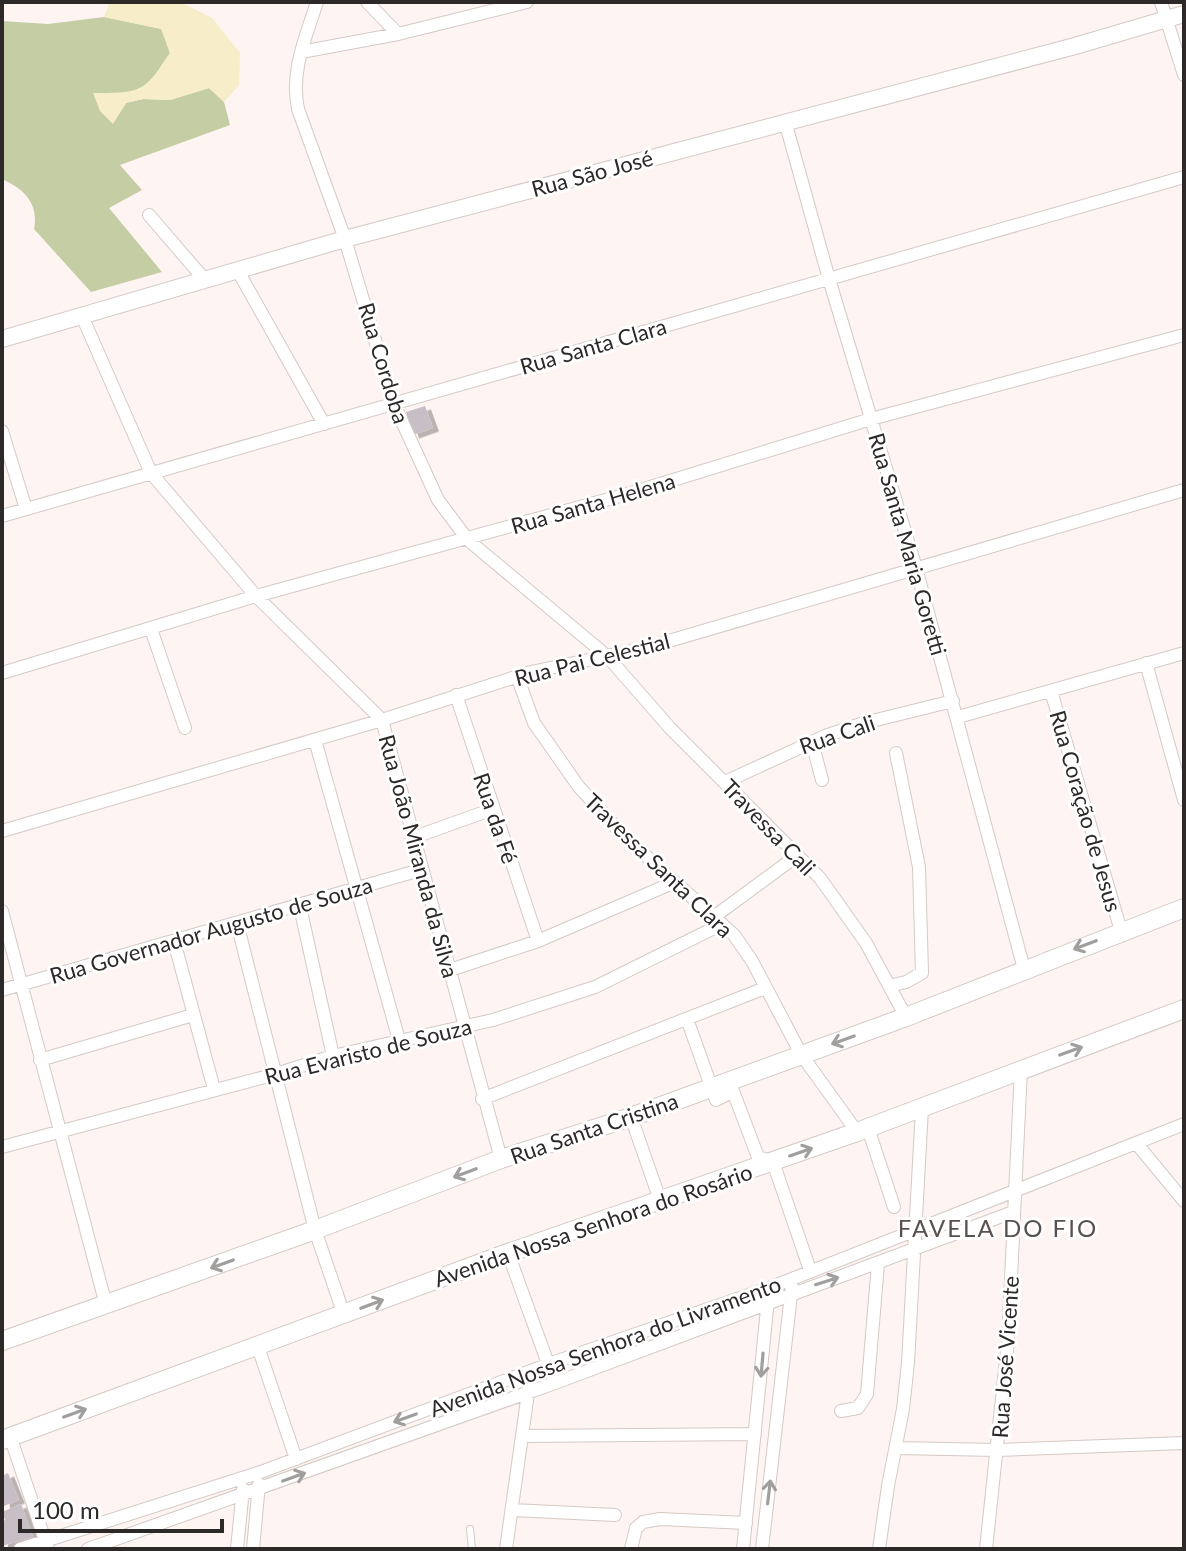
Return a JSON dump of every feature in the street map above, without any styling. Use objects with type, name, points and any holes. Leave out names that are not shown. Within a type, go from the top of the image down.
[{"type":"main road","name":"Rua Santa Cristina","points":[[2,1341],[315,1230],[501,1159],[631,1117],[906,1017],[1184,908]]},
{"type":"main road","name":"Avenida Nossa Senhora do Rosário","points":[[6,1438],[508,1253],[862,1130],[1184,1009]]},
{"type":"street","name":"Rua Cordoba","points":[[317,2],[295,75],[298,109],[345,239],[394,404],[438,500],[468,540],[607,656]]},
{"type":"street","points":[[367,2],[398,34]]},
{"type":"street","points":[[301,52],[398,34],[505,4],[527,2]]},
{"type":"street","points":[[1161,2],[1184,75]]},
{"type":"street","name":"Rua São José","points":[[2,339],[345,239],[1184,14]]},
{"type":"street","name":"Rua Santa Maria Goretti","points":[[785,121],[958,717],[1024,969]]},
{"type":"street","name":"Rua Santa Clara","points":[[2,516],[1184,177]]},
{"type":"street","points":[[149,215],[205,280]]},
{"type":"street","points":[[238,271],[324,424]]},
{"type":"street","name":"Rua João Miranda da Silva","points":[[82,316],[151,473],[256,596],[382,720],[420,870],[465,1025],[482,1099],[501,1159]]},
{"type":"street","name":"Rua Santa Helena","points":[[2,673],[256,596],[631,493],[871,419],[1184,335]]},
{"type":"street","points":[[2,431],[26,509]]},
{"type":"street","name":"Rua Pai Celestial","points":[[2,831],[382,720],[517,676],[645,648],[1184,490]]},
{"type":"street","points":[[151,629],[185,728]]},
{"type":"street","points":[[958,717],[1184,653]]},
{"type":"street","name":"Travessa Cali","points":[[607,656],[670,728],[820,878],[851,921],[906,1017]]},
{"type":"street","points":[[1146,663],[1184,800]]},
{"type":"street","name":"Travessa Santa Clara","points":[[517,676],[534,723],[579,787],[626,838],[734,935],[752,961],[801,1054],[862,1130],[894,1207]]},
{"type":"street","name":"Rua Coração de Jesus","points":[[1051,691],[1121,931]]},
{"type":"street","name":"Rua da Fé","points":[[456,695],[538,941]]},
{"type":"street","name":"Rua Cali","points":[[725,782],[812,742],[864,723],[953,701]]},
{"type":"street","points":[[315,740],[399,1040]]},
{"type":"street","points":[[812,742],[822,780]]},
{"type":"street","points":[[889,986],[906,982],[922,973],[919,867],[896,753]]},
{"type":"street","points":[[412,838],[493,809]]},
{"type":"street","name":"Rua Evaristo de Souza","points":[[2,1147],[333,1056],[493,1020],[595,987],[718,920],[798,855]]},
{"type":"street","name":"Rua Governador Augusto de Souza","points":[[2,990],[300,907],[420,870]]},
{"type":"street","points":[[450,970],[538,941],[675,882]]},
{"type":"street","points":[[300,907],[333,1056]]},
{"type":"street","points":[[2,911],[106,1305]]},
{"type":"street","points":[[237,923],[315,1230],[344,1315]]},
{"type":"street","points":[[174,941],[214,1089]]},
{"type":"street","points":[[482,1099],[765,988]]},
{"type":"street","points":[[40,1060],[193,1015]]},
{"type":"street","points":[[687,1019],[716,1100],[733,1091],[758,1157],[773,1162],[810,1270]]},
{"type":"street","name":"Rua José Vicente","points":[[986,1549],[1008,1341],[1021,1069]]},
{"type":"street","points":[[879,1549],[906,1385],[922,1108]]},
{"type":"street","points":[[631,1117],[660,1200]]},
{"type":"street","name":"Avenida Nossa Senhora do Livramento","points":[[20,1549],[47,1544],[258,1473],[549,1364],[769,1288],[1184,1124]]},
{"type":"street","points":[[1136,1143],[1184,1201]]},
{"type":"street","name":"Avenida Nossa Senhora do Livramento","points":[[88,1549],[555,1383],[1013,1212]]},
{"type":"street","points":[[508,1253],[555,1383]]},
{"type":"street","points":[[841,1411],[858,1408],[867,1394],[878,1264]]},
{"type":"street","points":[[762,1549],[793,1278]]},
{"type":"street","points":[[743,1549],[769,1288]]},
{"type":"street","points":[[258,1347],[296,1459]]},
{"type":"street","points":[[506,1549],[531,1372]]},
{"type":"street","points":[[523,1436],[755,1434]]},
{"type":"street","points":[[6,1438],[47,1544]]},
{"type":"street","points":[[896,1448],[998,1450],[1184,1443]]},
{"type":"street","points":[[253,1549],[258,1473]]},
{"type":"street","points":[[237,1549],[243,1477]]},
{"type":"street","points":[[512,1510],[615,1515]]},
{"type":"street","points":[[631,1549],[636,1528],[650,1520],[746,1523]]},
{"type":"lane","points":[[470,1529],[472,1549]]},
{"type":"green space","points":[[104,17],[162,29],[170,53],[149,84],[129,93],[112,124],[126,103],[143,99],[170,100],[209,88],[224,102],[230,125],[120,165],[142,190],[109,208],[162,272],[91,292],[34,229],[34,212],[28,198],[2,179],[2,21],[48,24]]},
{"type":"sand","points":[[110,2],[182,3],[212,18],[240,53],[239,85],[224,102],[209,88],[170,100],[143,99],[126,103],[113,124],[100,111],[93,93],[139,88],[154,76],[170,53],[161,29],[104,17]]},
{"type":"building","points":[[425,406],[433,428],[413,435],[406,412]]},
{"type":"building","points":[[8,1473],[19,1500],[4,1506],[2,1476]]},
{"type":"building","points":[[21,1504],[33,1537],[2,1546],[2,1522],[5,1520],[2,1512]]},
{"type":"district","name":"FAVELA DO FIO","points":[[998,1227]]}]
